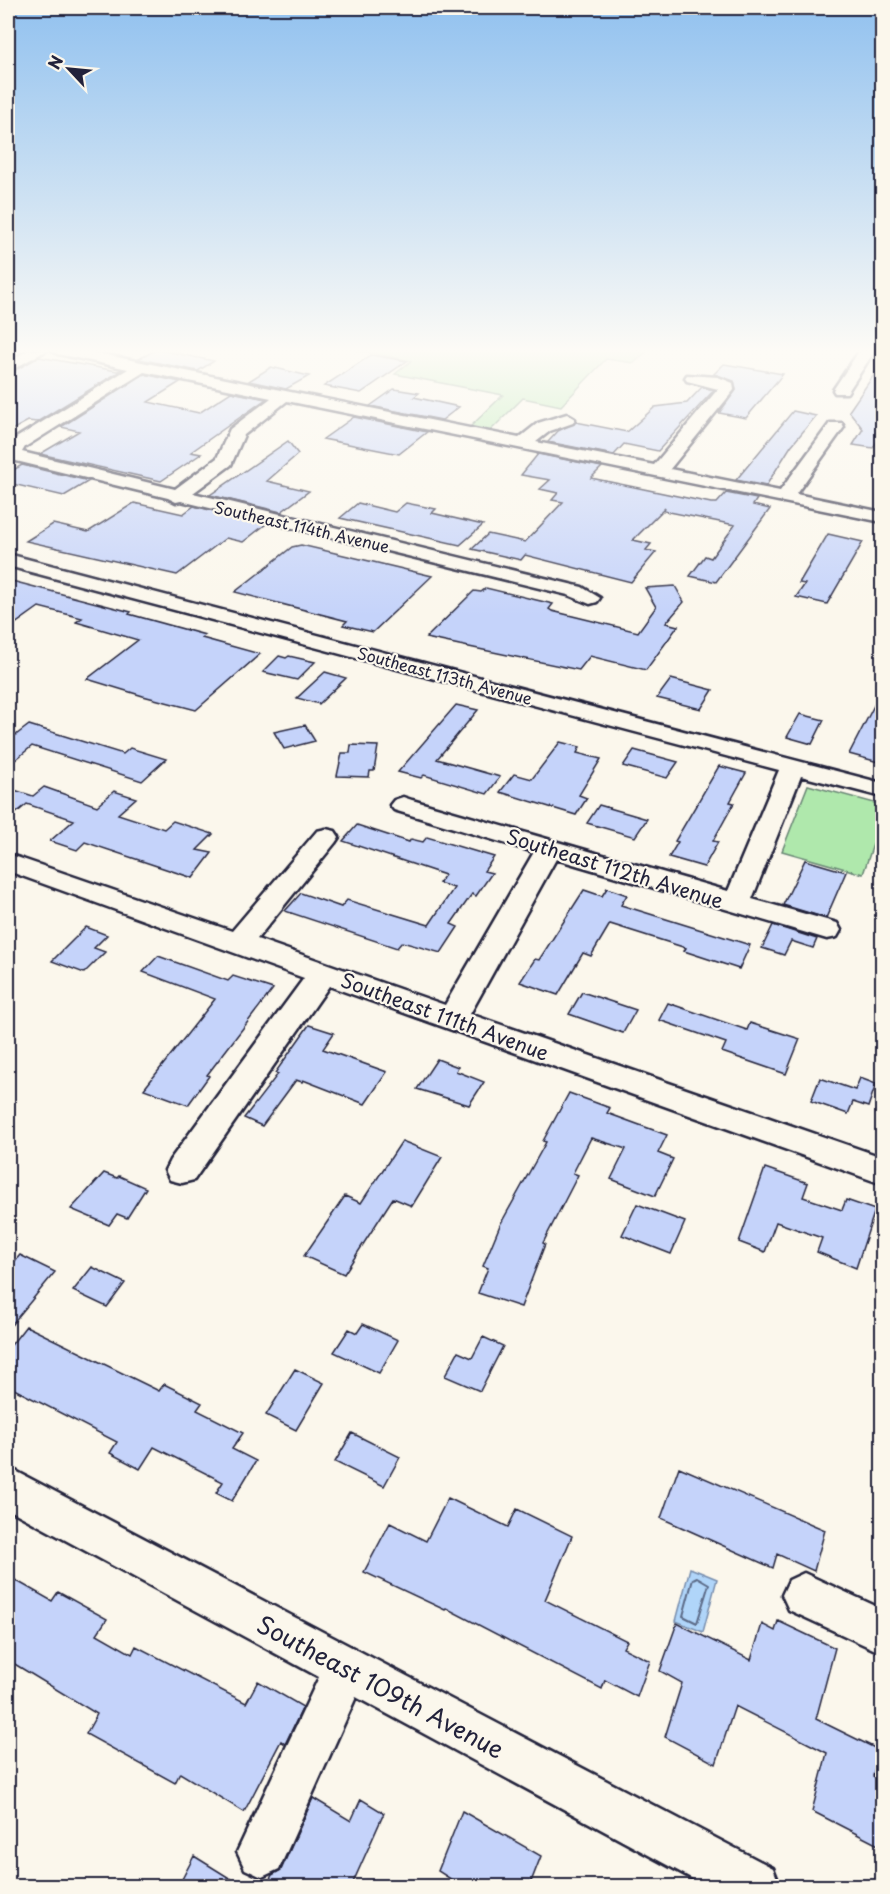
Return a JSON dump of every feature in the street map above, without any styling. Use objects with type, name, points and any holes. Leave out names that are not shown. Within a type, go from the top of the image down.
[{"type":"street","name":"Southeast 114th Avenue","points":[[28,438],[19,444],[12,455],[575,591],[590,598]]},
{"type":"street","points":[[176,496],[225,461],[234,438]]},
{"type":"street","points":[[494,438],[882,517]]},
{"type":"street","points":[[522,444],[529,438]]},
{"type":"street","points":[[658,472],[686,438]]},
{"type":"street","points":[[785,497],[828,438]]},
{"type":"street","name":"Southeast 113th Avenue","points":[[8,561],[882,790]]},
{"type":"street","points":[[736,904],[793,767]]},
{"type":"street","name":"Southeast 112th Avenue","points":[[403,805],[827,930]]},
{"type":"street","points":[[238,943],[327,837]]},
{"type":"street","points":[[452,1018],[549,848]]},
{"type":"street","name":"Southeast 111th Avenue","points":[[8,862],[882,1171]]},
{"type":"street","points":[[182,1170],[323,973]]},
{"type":"street","name":"Southeast 109th Avenue","points":[[8,1487],[755,1887]]},
{"type":"street","points":[[804,1595],[882,1631]]},
{"type":"street","points":[[262,1852],[346,1667]]},
{"type":"green space","points":[[808,785],[882,805],[882,818],[863,874],[782,851]]},
{"type":"water","points":[[690,1568],[717,1579],[703,1632],[676,1621]]},
{"type":"building","points":[[66,438],[210,438],[191,452],[201,454],[161,481],[40,454]]},
{"type":"building","points":[[324,438],[419,438],[399,454]]},
{"type":"building","points":[[551,438],[670,438],[658,451],[624,444],[614,455],[548,442]]},
{"type":"building","points":[[770,438],[797,438],[766,486],[736,480]]},
{"type":"building","points":[[857,438],[879,438],[873,448],[853,445]]},
{"type":"building","points":[[288,441],[298,454],[267,481],[309,491],[281,512],[210,495]]},
{"type":"building","points":[[538,454],[602,467],[591,478],[711,503],[717,503],[726,493],[757,499],[753,505],[770,509],[716,582],[690,576],[705,556],[711,558],[735,525],[664,511],[665,508],[633,540],[651,544],[646,550],[656,552],[631,582],[525,555],[521,560],[472,549],[488,534],[525,542],[563,502],[552,500],[558,493],[540,489],[550,480],[521,475]]},
{"type":"building","points":[[22,465],[89,481],[64,496],[8,483],[8,473]]},
{"type":"building","points":[[134,503],[183,514],[194,506],[266,524],[243,542],[226,538],[177,575],[26,541],[53,524],[88,532]]},
{"type":"building","points":[[358,503],[395,512],[406,503],[436,509],[432,513],[483,525],[460,545],[340,518]]},
{"type":"building","points":[[828,534],[863,542],[827,604],[796,597],[805,584],[799,583]]},
{"type":"building","points":[[301,545],[432,576],[373,632],[343,625],[347,621],[235,592],[292,547]]},
{"type":"building","points":[[8,580],[131,612],[129,614],[205,635],[202,638],[260,654],[196,710],[143,696],[87,679],[138,640],[76,622],[82,618],[39,607],[8,629]]},
{"type":"building","points":[[675,586],[684,602],[666,623],[678,626],[646,670],[590,656],[579,670],[426,638],[474,591],[481,592],[486,588],[553,604],[549,609],[552,611],[638,632],[656,607],[645,588]]},
{"type":"building","points":[[279,656],[315,662],[297,680],[263,672]]},
{"type":"building","points":[[325,672],[346,678],[319,704],[297,698]]},
{"type":"building","points":[[671,679],[713,690],[701,709],[657,698]]},
{"type":"building","points":[[882,690],[882,763],[849,754]]},
{"type":"building","points":[[456,705],[478,710],[437,759],[500,777],[487,794],[424,775],[421,778],[398,772]]},
{"type":"building","points":[[800,714],[824,720],[812,744],[787,737]]},
{"type":"building","points":[[29,725],[123,754],[130,748],[166,759],[142,781],[32,746],[8,766],[8,741]]},
{"type":"building","points":[[305,725],[315,741],[284,749],[274,732]]},
{"type":"building","points":[[560,742],[580,747],[577,753],[601,759],[579,795],[587,798],[576,815],[500,792],[514,774],[532,779]]},
{"type":"building","points":[[351,745],[378,746],[374,771],[370,771],[369,777],[337,776],[342,753],[350,753]]},
{"type":"building","points":[[634,750],[678,762],[667,778],[623,766]]},
{"type":"building","points":[[719,766],[746,773],[730,802],[734,803],[713,841],[718,842],[704,867],[669,857],[678,842],[675,841]]},
{"type":"building","points":[[44,787],[97,806],[114,791],[136,798],[118,814],[164,829],[173,821],[213,834],[197,850],[212,853],[193,878],[85,842],[77,850],[50,841],[74,820],[27,804],[8,820],[8,788],[33,796]]},
{"type":"building","points":[[599,805],[647,819],[635,837],[587,823]]},
{"type":"building","points":[[357,825],[409,842],[411,839],[423,842],[427,837],[494,857],[484,871],[492,873],[476,896],[472,894],[451,924],[458,927],[441,953],[402,942],[397,948],[285,911],[301,893],[341,907],[347,900],[429,925],[454,888],[439,883],[445,875],[343,841]]},
{"type":"building","points":[[805,860],[846,872],[826,918],[783,905]]},
{"type":"building","points":[[607,888],[627,895],[621,905],[750,945],[739,969],[684,951],[686,948],[610,924],[591,956],[583,953],[558,995],[520,982],[535,959],[539,960],[584,890],[602,896]]},
{"type":"building","points":[[773,925],[817,939],[813,948],[791,941],[784,955],[762,948]]},
{"type":"building","points":[[86,927],[107,935],[94,948],[105,952],[84,973],[52,961]]},
{"type":"building","points":[[158,956],[228,981],[233,976],[273,989],[207,1075],[209,1076],[188,1105],[144,1089],[215,999],[143,972]]},
{"type":"building","points":[[582,992],[636,1010],[623,1033],[569,1014]]},
{"type":"building","points":[[668,1003],[747,1030],[750,1023],[800,1039],[786,1074],[722,1052],[726,1043],[659,1020]]},
{"type":"building","points":[[309,1025],[334,1033],[323,1049],[387,1072],[365,1104],[303,1080],[302,1082],[296,1080],[262,1126],[244,1118],[278,1074],[275,1073]]},
{"type":"building","points":[[437,1059],[458,1067],[456,1071],[484,1082],[469,1105],[417,1089]]},
{"type":"building","points":[[820,1078],[855,1090],[860,1078],[876,1084],[868,1107],[853,1102],[848,1114],[811,1101]]},
{"type":"building","points":[[569,1093],[610,1108],[607,1113],[667,1135],[658,1153],[673,1159],[655,1196],[611,1179],[626,1149],[591,1138],[573,1173],[578,1175],[543,1243],[545,1244],[521,1307],[478,1293],[488,1268],[483,1266],[500,1225],[546,1142],[543,1141]]},
{"type":"building","points":[[402,1141],[442,1157],[412,1206],[393,1198],[344,1274],[304,1256],[345,1196],[361,1203]]},
{"type":"building","points":[[765,1168],[808,1183],[803,1197],[842,1210],[846,1200],[875,1210],[856,1268],[817,1252],[822,1238],[776,1222],[765,1252],[739,1242]]},
{"type":"building","points":[[104,1173],[117,1178],[119,1176],[146,1188],[127,1218],[117,1214],[109,1225],[71,1209]]},
{"type":"building","points":[[637,1204],[685,1222],[671,1254],[622,1235]]},
{"type":"building","points":[[20,1255],[55,1272],[8,1329],[8,1269]]},
{"type":"building","points":[[92,1267],[125,1283],[107,1307],[73,1291]]},
{"type":"building","points":[[363,1324],[398,1340],[379,1373],[334,1352],[349,1329],[357,1333]]},
{"type":"building","points":[[26,1326],[159,1391],[164,1384],[202,1403],[197,1410],[243,1433],[232,1449],[256,1461],[232,1501],[216,1493],[223,1482],[154,1447],[140,1469],[110,1453],[117,1442],[8,1386],[8,1349]]},
{"type":"building","points":[[483,1337],[503,1346],[480,1391],[445,1376],[458,1352],[472,1358]]},
{"type":"building","points":[[295,1369],[324,1383],[296,1430],[266,1415]]},
{"type":"building","points":[[352,1433],[400,1457],[384,1486],[335,1462]]},
{"type":"building","points":[[679,1467],[825,1530],[814,1571],[777,1554],[773,1568],[661,1518]]},
{"type":"building","points":[[448,1498],[508,1527],[517,1509],[572,1536],[545,1600],[627,1641],[623,1648],[650,1661],[637,1697],[605,1680],[602,1689],[446,1608],[445,1610],[364,1572],[390,1523],[426,1541]]},
{"type":"building","points":[[8,1576],[52,1601],[58,1592],[107,1619],[97,1634],[132,1654],[136,1646],[246,1703],[258,1681],[303,1707],[285,1744],[281,1741],[244,1812],[180,1773],[175,1783],[86,1734],[97,1714],[8,1660]]},
{"type":"building","points":[[778,1621],[835,1648],[816,1719],[879,1750],[873,1776],[882,1781],[882,1847],[812,1811],[827,1753],[735,1706],[716,1764],[665,1737],[682,1683],[660,1671],[677,1623],[751,1660],[762,1624],[775,1631]]},
{"type":"building","points":[[313,1798],[351,1821],[361,1799],[384,1813],[351,1887],[266,1887],[272,1875],[281,1870]]},
{"type":"building","points":[[462,1811],[541,1856],[529,1887],[463,1887],[438,1871]]},
{"type":"building","points":[[194,1856],[244,1887],[178,1887]]}]
